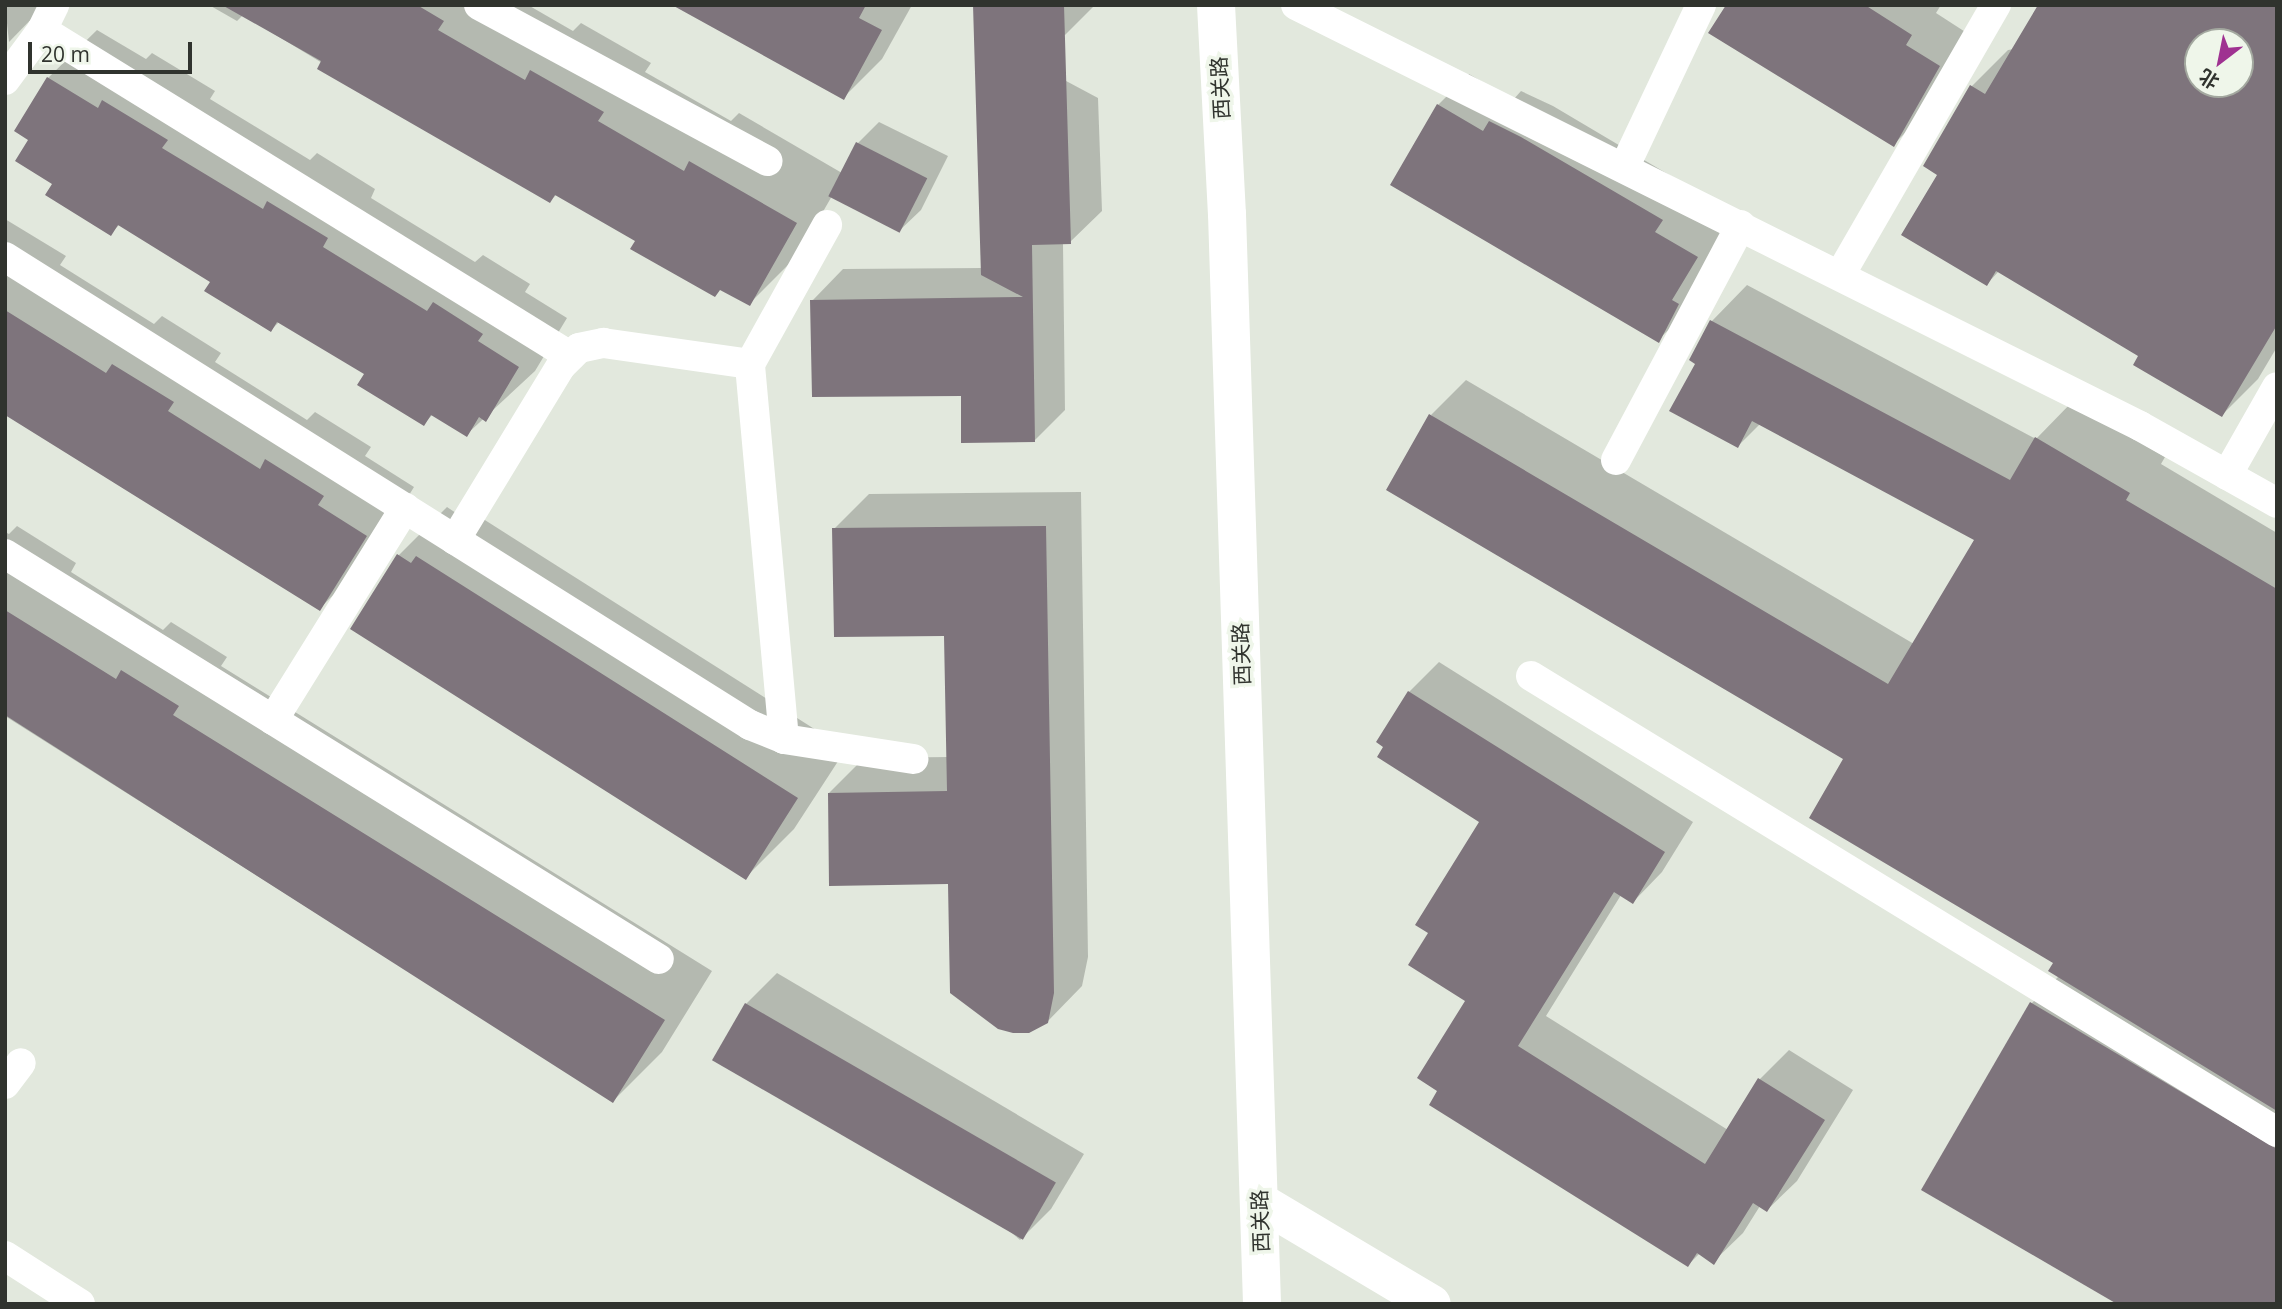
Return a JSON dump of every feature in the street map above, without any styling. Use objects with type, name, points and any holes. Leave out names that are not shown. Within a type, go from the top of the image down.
[{"type":"street","name":"西关路","points":[[1216,5],[1227,214],[1262,1304]]},
{"type":"street","points":[[1259,1201],[1432,1304]]},
{"type":"lane","points":[[479,5],[768,161]]},
{"type":"lane","points":[[1296,5],[1625,166],[2140,426],[2277,503]]},
{"type":"lane","points":[[1625,166],[1701,5]]},
{"type":"lane","points":[[1840,275],[1996,5]]},
{"type":"lane","points":[[5,80],[48,18],[570,356]]},
{"type":"lane","points":[[784,739],[750,364],[827,225]]},
{"type":"lane","points":[[1616,460],[1741,225]]},
{"type":"lane","points":[[5,257],[750,725],[784,739],[913,759]]},
{"type":"lane","points":[[455,540],[570,356],[579,348],[603,343],[750,364]]},
{"type":"lane","points":[[2227,475],[2277,387]]},
{"type":"lane","points":[[273,720],[405,508]]},
{"type":"lane","points":[[5,554],[659,959]]},
{"type":"lane","points":[[1531,676],[2277,1132]]},
{"type":"lane","points":[[5,1256],[80,1304]]},
{"type":"building","points":[[222,5],[417,5],[444,21],[438,30],[525,80],[530,70],[604,112],[598,121],[684,171],[689,161],[797,223],[750,306],[720,290],[715,297],[630,249],[635,241],[555,195],[550,203],[317,69],[321,61]]},
{"type":"building","points":[[672,5],[866,5],[859,18],[882,30],[844,100]]},
{"type":"building","points":[[973,5],[1064,5],[1071,244],[1032,245],[1035,442],[961,443],[961,396],[812,397],[810,300],[1023,297],[981,275]]},
{"type":"building","points":[[1726,5],[1865,5],[1912,35],[1906,45],[1940,66],[1894,147],[1708,33]]},
{"type":"building","points":[[2038,5],[2277,5],[2277,325],[2222,417],[2133,365],[2138,356],[1996,271],[1987,286],[1901,235],[1937,175],[1923,166],[1970,85],[1985,94]]},
{"type":"building","points":[[47,77],[98,108],[102,100],[168,140],[162,148],[263,209],[267,201],[328,238],[323,247],[427,311],[433,302],[483,334],[478,341],[519,367],[486,422],[479,417],[467,437],[431,415],[424,426],[357,385],[364,374],[277,322],[271,332],[204,291],[210,282],[118,225],[111,236],[45,195],[52,184],[15,161],[28,140],[14,131]]},
{"type":"building","points":[[1437,104],[1483,131],[1489,121],[1521,137],[1663,220],[1655,232],[1698,257],[1672,300],[1679,304],[1659,343],[1390,185]]},
{"type":"building","points":[[856,142],[927,178],[900,233],[828,196]]},
{"type":"building","points":[[5,310],[106,373],[112,364],[174,402],[168,411],[260,469],[265,459],[324,496],[318,505],[367,536],[320,611],[5,415]]},
{"type":"building","points":[[1710,320],[2010,480],[2035,437],[2130,493],[2126,500],[2277,589],[2277,1111],[2048,971],[2053,963],[1809,818],[1843,759],[1386,490],[1429,414],[1888,684],[1974,540],[1752,421],[1738,448],[1669,411],[1695,364],[1689,360]]},
{"type":"building","points":[[1046,526],[1054,993],[1048,1023],[1029,1033],[1013,1033],[998,1029],[950,993],[948,884],[829,886],[828,793],[947,791],[944,636],[834,637],[832,528]]},
{"type":"building","points":[[397,554],[411,563],[416,556],[798,798],[746,880],[350,629]]},
{"type":"building","points":[[5,610],[116,679],[121,670],[179,706],[173,715],[665,1020],[613,1103],[5,715]]},
{"type":"building","points":[[1408,691],[1665,852],[1633,904],[1614,892],[1518,1046],[1705,1164],[1758,1078],[1825,1120],[1767,1212],[1753,1203],[1714,1265],[1697,1253],[1688,1267],[1429,1105],[1437,1091],[1417,1078],[1465,1001],[1408,965],[1428,933],[1415,925],[1479,822],[1377,757],[1383,747],[1376,742]]},
{"type":"building","points":[[2030,1002],[2277,1149],[2277,1304],[2117,1304],[1921,1190]]},
{"type":"building","points":[[745,1003],[1056,1182],[1023,1240],[712,1060]]}]
